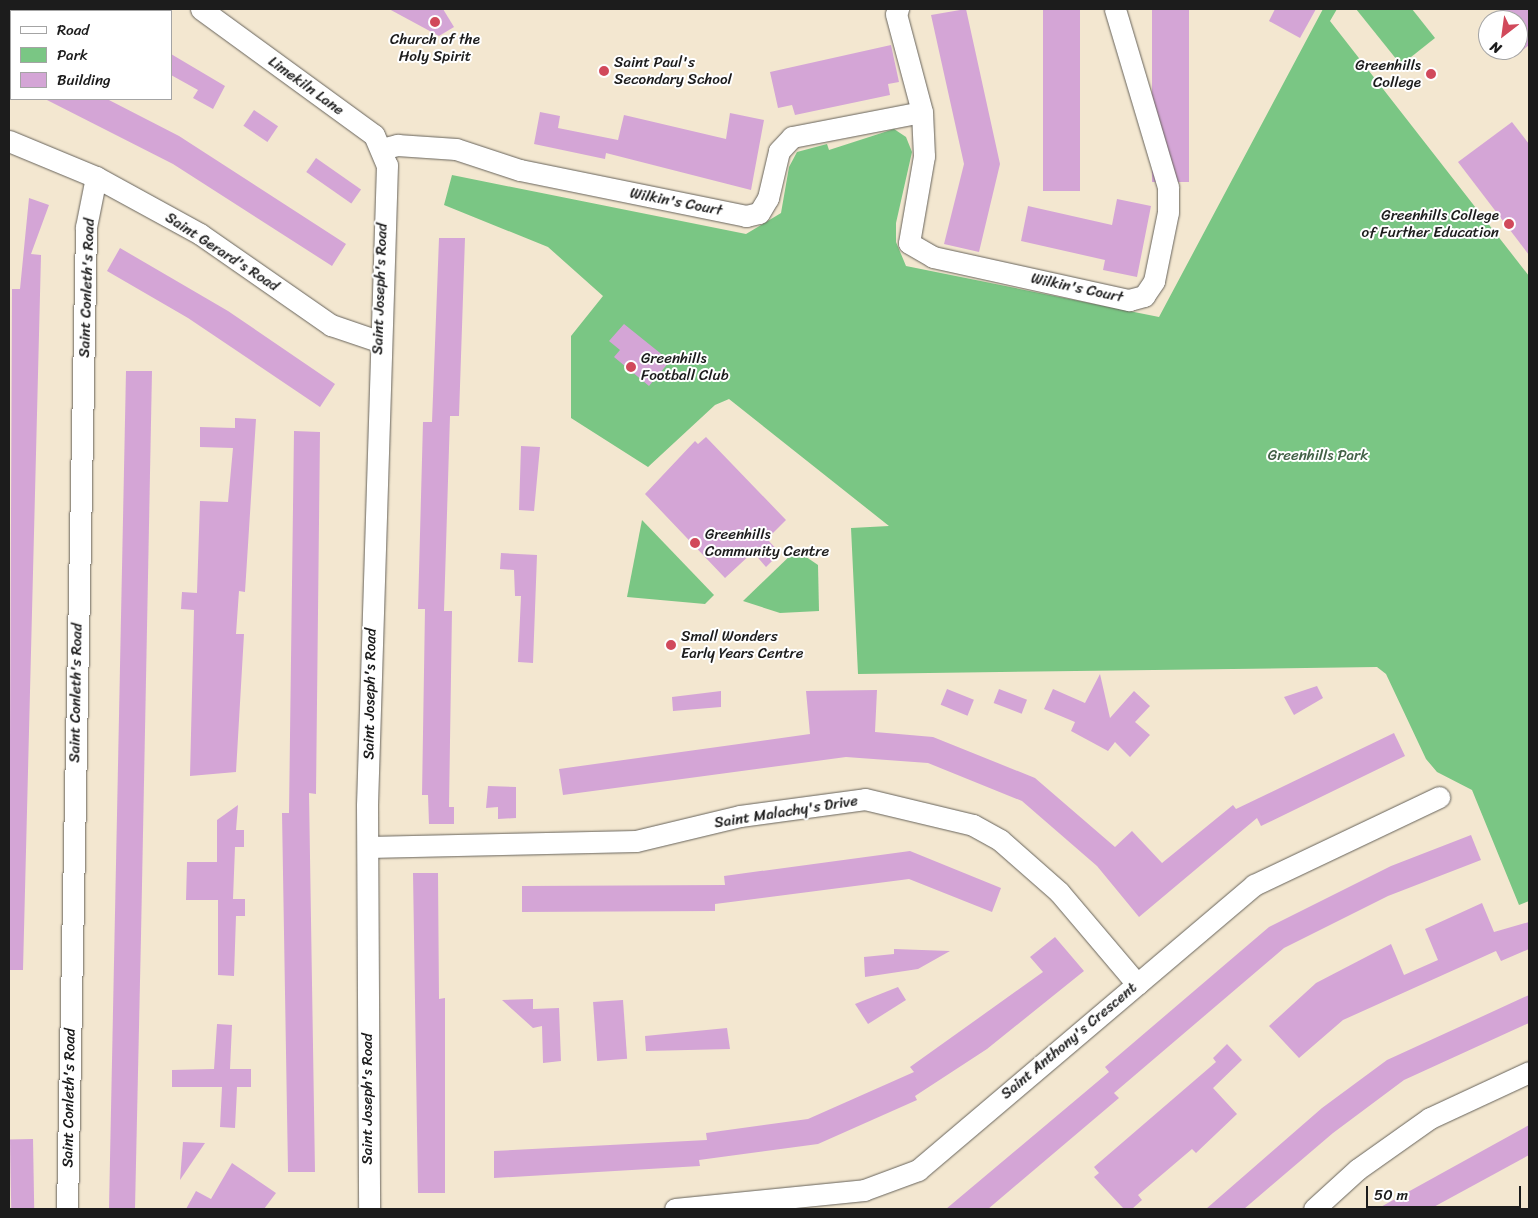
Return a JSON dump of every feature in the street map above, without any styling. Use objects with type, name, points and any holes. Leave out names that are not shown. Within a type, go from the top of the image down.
[{"type":"street","name":"Limekiln Lane","points":[[201,9],[374,135],[382,149],[388,179]]},
{"type":"street","name":"Wilkin's Court","points":[[898,9],[922,112],[924,156],[909,243],[934,257],[1129,300],[1144,296],[1154,281],[1168,212],[1168,187],[1115,9]]},
{"type":"street","name":"Wilkin's Court","points":[[382,149],[397,145],[456,149],[520,170],[746,216],[759,214],[768,198],[779,151],[792,137],[922,112]]},
{"type":"street","name":"Saint Gerard's Road","points":[[9,142],[96,178],[200,234],[330,324],[378,341]]},
{"type":"street","name":"Saint Conleth's Road","points":[[67,1209],[86,227],[96,178]]},
{"type":"street","name":"Saint Joseph's Road","points":[[369,1209],[368,847],[378,341],[388,179]]},
{"type":"street","name":"Saint Anthony's Crescent","points":[[675,1209],[864,1190],[918,1170],[1254,885],[1439,797]]},
{"type":"street","name":"Saint Malachy's Drive","points":[[368,847],[636,842],[740,816],[864,799],[973,825],[1000,840],[1059,892],[1136,984]]},
{"type":"street","points":[[1314,1209],[1358,1169],[1430,1118],[1529,1072]]},
{"type":"green space","name":"Greenhills Park","points":[[1323,9],[1337,9],[1330,21],[1529,276],[1529,901],[1519,905],[1472,790],[1437,772],[1426,759],[1386,674],[1377,667],[858,674],[851,528],[889,526],[729,399],[715,405],[648,467],[571,418],[571,336],[603,296],[548,247],[444,205],[452,175],[746,234],[781,213],[789,167],[797,152],[827,144],[829,150],[894,129],[906,137],[912,152],[896,223],[896,242],[906,266],[1159,317]]},
{"type":"green space","points":[[1356,9],[1412,9],[1435,38],[1401,65]]},
{"type":"green space","points":[[642,520],[714,595],[705,604],[627,597]]},
{"type":"green space","points":[[796,550],[818,565],[819,611],[780,613],[743,601]]},
{"type":"building","name":"Church of the Holy Spirit","points":[[389,9],[443,9],[454,27],[439,36]]},
{"type":"building","points":[[966,9],[1000,164],[979,252],[944,244],[964,164],[931,15]]},
{"type":"building","points":[[1043,9],[1080,9],[1080,191],[1043,191]]},
{"type":"building","points":[[1152,9],[1189,9],[1189,182],[1152,182]]},
{"type":"building","points":[[1275,9],[1316,9],[1300,38],[1269,21]]},
{"type":"building","points":[[1529,9],[1528,46],[1528,10],[1501,10]]},
{"type":"building","points":[[891,45],[899,82],[888,84],[890,95],[795,115],[792,105],[778,108],[770,72]]},
{"type":"building","points":[[172,55],[225,86],[213,109],[193,98],[198,90],[172,76]]},
{"type":"building","points":[[47,100],[109,100],[179,136],[346,244],[332,266],[173,164]]},
{"type":"building","points":[[254,110],[278,126],[267,142],[243,126]]},
{"type":"building","points":[[540,112],[560,116],[558,128],[618,140],[624,115],[726,139],[730,113],[764,120],[751,190],[606,153],[605,159],[534,144]]},
{"type":"building","points":[[1512,122],[1529,144],[1529,255],[1458,162]]},
{"type":"building","points":[[316,158],[361,190],[351,203],[306,172]]},
{"type":"building","points":[[29,198],[49,205],[31,254],[41,255],[23,970],[9,970],[12,289],[20,289]]},
{"type":"building","points":[[1117,199],[1151,206],[1137,277],[1103,270],[1105,260],[1021,241],[1028,206],[1112,225]]},
{"type":"building","points":[[439,238],[465,238],[459,416],[450,416],[444,611],[452,611],[449,807],[454,807],[454,824],[429,824],[428,795],[422,795],[425,609],[418,609],[423,422],[432,422]]},
{"type":"building","points":[[120,248],[228,311],[335,384],[320,407],[188,318],[107,271]]},
{"type":"building","points":[[624,324],[670,361],[649,386],[614,357],[620,350],[609,341]]},
{"type":"building","points":[[126,371],[152,371],[141,936],[135,1209],[109,1209]]},
{"type":"building","points":[[235,418],[256,419],[245,592],[239,591],[236,634],[244,634],[236,772],[190,776],[194,610],[181,609],[182,592],[197,593],[200,501],[228,502],[233,448],[200,447],[200,427],[235,428]]},
{"type":"building","points":[[294,431],[320,432],[316,794],[309,793],[315,1172],[288,1172],[282,813],[289,813]]},
{"type":"building","points":[[706,437],[786,520],[767,539],[780,553],[766,567],[753,552],[725,578],[645,494],[695,441],[698,444]]},
{"type":"building","points":[[521,446],[540,447],[534,511],[519,510]]},
{"type":"building","points":[[501,553],[537,555],[533,663],[518,662],[521,596],[515,596],[514,570],[500,569]]},
{"type":"building","points":[[1100,674],[1110,718],[1134,691],[1150,706],[1135,722],[1150,735],[1130,757],[1115,742],[1108,751],[1071,731],[1075,722],[1044,709],[1053,689],[1085,703]]},
{"type":"building","points":[[1317,686],[1323,698],[1294,715],[1284,697]]},
{"type":"building","points":[[947,689],[974,700],[968,716],[941,705]]},
{"type":"building","points":[[999,689],[1027,700],[1022,714],[994,703]]},
{"type":"building","points":[[877,690],[875,732],[933,737],[1035,778],[1115,847],[1132,831],[1162,863],[1233,805],[1236,809],[1394,733],[1405,756],[1261,826],[1257,818],[1139,917],[1097,866],[1022,801],[928,763],[846,757],[563,795],[559,769],[810,734],[806,691]]},
{"type":"building","points":[[721,691],[721,707],[673,711],[672,697]]},
{"type":"building","points":[[488,786],[516,787],[516,818],[498,819],[498,807],[486,808]]},
{"type":"building","points":[[238,805],[236,830],[244,830],[244,847],[235,847],[233,899],[245,899],[245,916],[236,916],[234,976],[218,975],[218,900],[186,900],[187,862],[217,862],[217,820]]},
{"type":"building","points":[[1471,835],[1481,860],[1388,896],[1284,948],[1114,1093],[1119,1098],[988,1209],[946,1209],[1109,1072],[1105,1067],[1269,927],[1391,866]]},
{"type":"building","points":[[910,851],[1001,888],[992,912],[909,879],[715,904],[715,911],[522,912],[522,886],[725,885],[724,876]]},
{"type":"building","points":[[413,873],[438,873],[439,999],[445,998],[445,1193],[418,1193]]},
{"type":"building","points":[[1482,903],[1494,932],[1529,922],[1529,949],[1501,961],[1496,951],[1343,1020],[1299,1058],[1269,1026],[1316,983],[1391,944],[1404,975],[1438,960],[1425,929]]},
{"type":"building","points":[[1055,937],[1084,971],[987,1049],[915,1096],[917,1100],[818,1144],[699,1160],[700,1166],[494,1178],[494,1151],[707,1140],[706,1133],[808,1119],[914,1072],[910,1067],[1043,972],[1030,957]]},
{"type":"building","points":[[894,949],[950,951],[918,969],[865,977],[864,957],[894,954]]},
{"type":"building","points":[[898,987],[906,1000],[868,1024],[855,1004]]},
{"type":"building","points":[[1529,995],[1529,1023],[1404,1080],[1333,1133],[1244,1209],[1206,1209],[1322,1108],[1387,1060]]},
{"type":"building","points":[[533,999],[533,1009],[559,1008],[561,1061],[543,1063],[542,1026],[533,1028],[502,1000]]},
{"type":"building","points":[[623,1000],[627,1059],[597,1061],[593,1002]]},
{"type":"building","points":[[217,1024],[232,1025],[230,1069],[251,1069],[251,1087],[237,1087],[235,1128],[220,1127],[222,1087],[172,1087],[172,1070],[214,1069]]},
{"type":"building","points":[[727,1028],[730,1049],[646,1051],[645,1036]]},
{"type":"building","points":[[1227,1044],[1242,1060],[1213,1088],[1237,1114],[1196,1153],[1192,1149],[1138,1195],[1142,1200],[1132,1209],[1124,1209],[1094,1177],[1099,1173],[1094,1167],[1216,1062],[1213,1058]]},
{"type":"building","points":[[1529,1125],[1529,1155],[1430,1209],[1377,1209]]},
{"type":"building","points":[[10,1139],[33,1139],[34,1208],[11,1208]]},
{"type":"building","points":[[183,1142],[205,1143],[180,1180]]},
{"type":"building","points":[[232,1163],[276,1193],[264,1209],[186,1209],[196,1191],[211,1199]]},
{"type":"place","name":"Church of the Holy Spirit","points":[[435,22]]},
{"type":"place","name":"Saint Paul's Secondary School","points":[[604,71]]},
{"type":"place","name":"Greenhills College","points":[[1431,74]]},
{"type":"place","name":"Greenhills College of Further Education","points":[[1509,224]]},
{"type":"place","name":"Greenhills Football Club","points":[[631,367]]},
{"type":"place","name":"Greenhills Community Centre","points":[[695,543]]},
{"type":"place","name":"Small Wonders Early Years Centre","points":[[671,645]]}]
